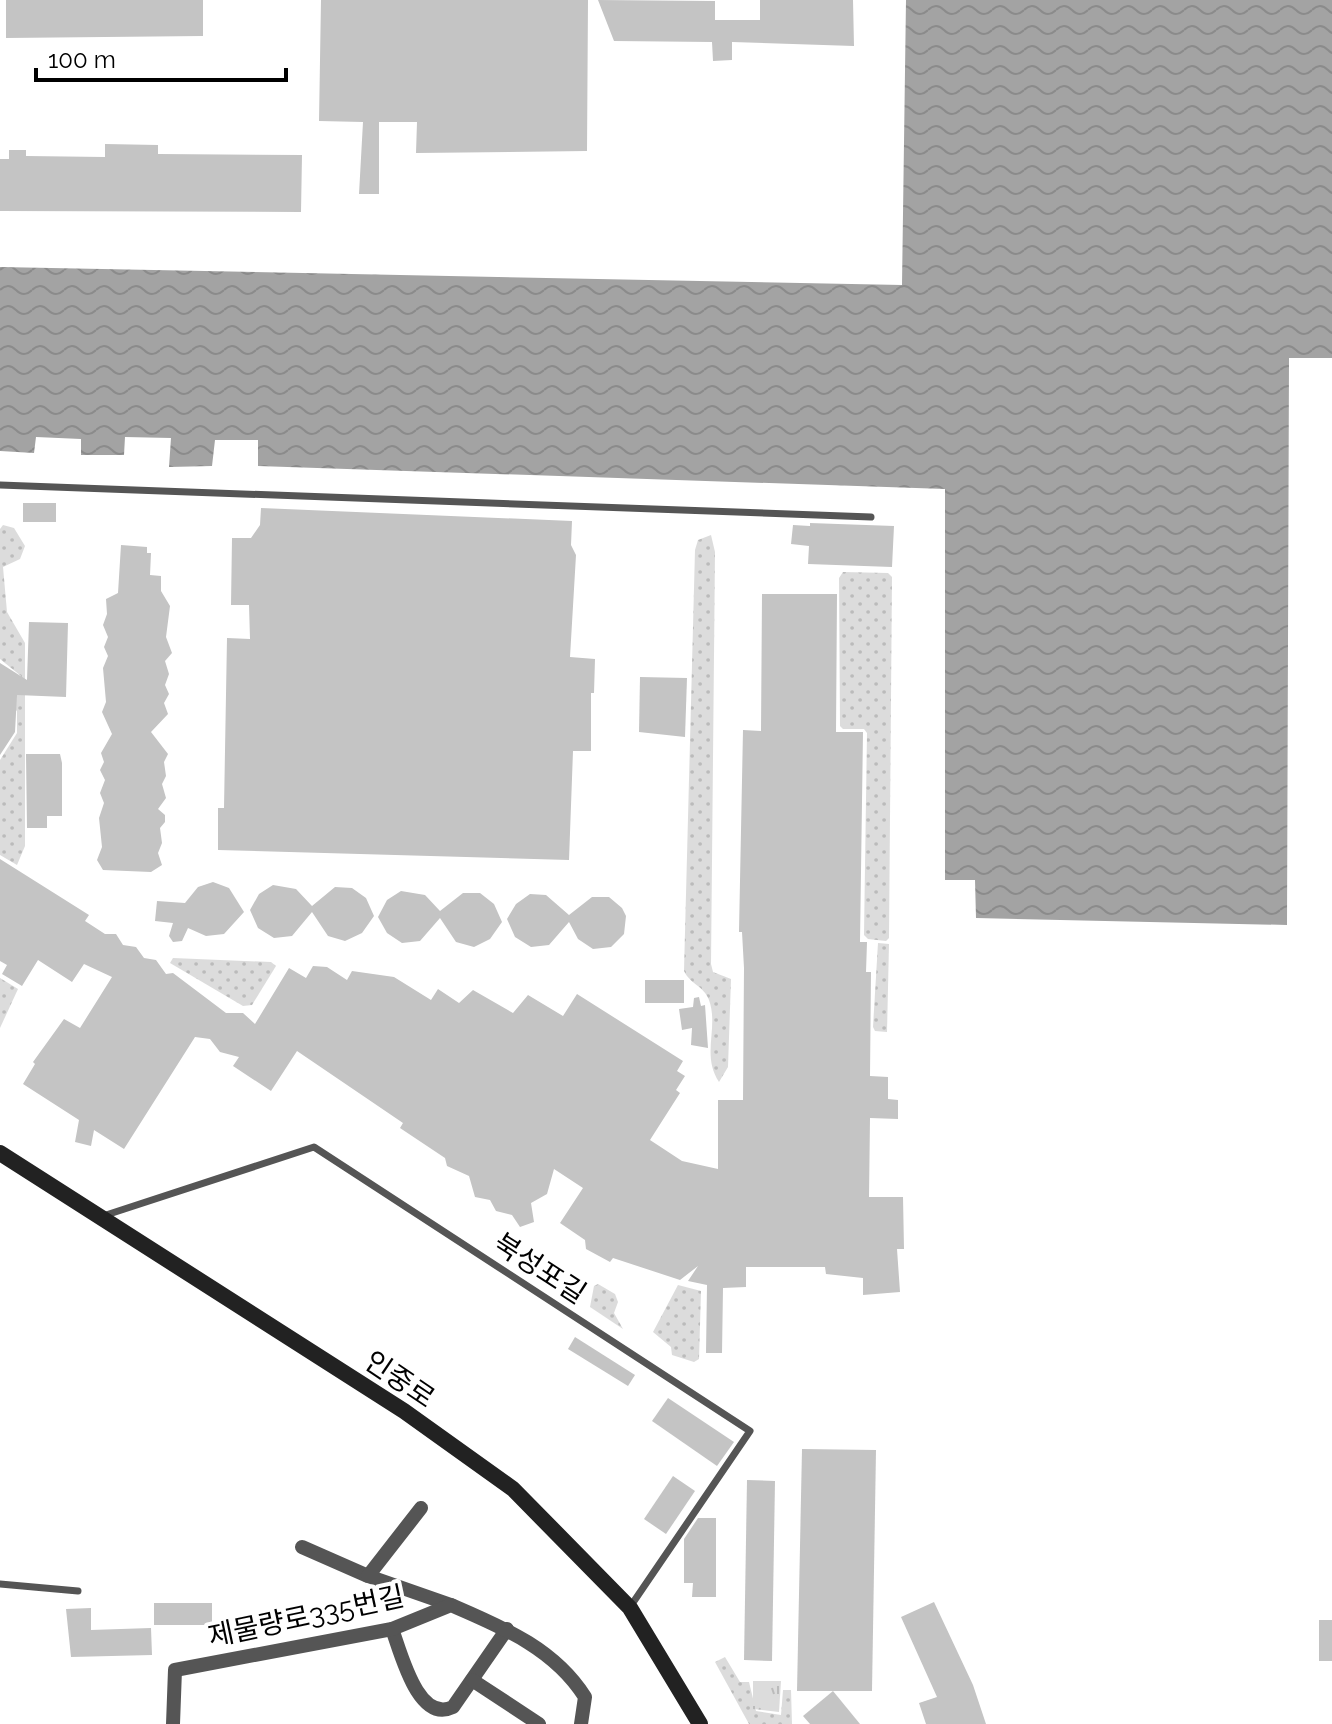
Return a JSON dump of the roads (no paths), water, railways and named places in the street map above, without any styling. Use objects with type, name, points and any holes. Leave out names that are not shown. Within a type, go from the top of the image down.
[{"type":"main road","name":"인중로","points":[[0,1153],[404,1411],[513,1489],[630,1608],[700,1724]]},
{"type":"street","points":[[368,1576],[421,1508]]},
{"type":"street","points":[[302,1547],[368,1576],[451,1605],[507,1629],[537,1647],[575,1681],[585,1697],[581,1724]]},
{"type":"street","name":"제물량로335번길","points":[[173,1724],[175,1670],[392,1629],[451,1605]]},
{"type":"street","points":[[392,1629],[417,1697],[435,1710],[445,1711],[453,1707],[507,1629]]},
{"type":"street","points":[[472,1680],[539,1724]]},
{"type":"lane","points":[[0,485],[871,517]]},
{"type":"lane","name":"북성포길","points":[[101,1216],[314,1147],[750,1431],[630,1608]]},
{"type":"lane","points":[[0,1584],[78,1591]]},
{"type":"water","points":[[906,0],[1332,0],[1332,358],[1289,358],[1287,925],[976,918],[975,880],[945,880],[945,489],[258,466],[258,440],[215,440],[212,466],[169,467],[171,438],[125,437],[124,455],[81,455],[81,439],[36,437],[34,453],[0,451],[0,267],[902,285]]}]
